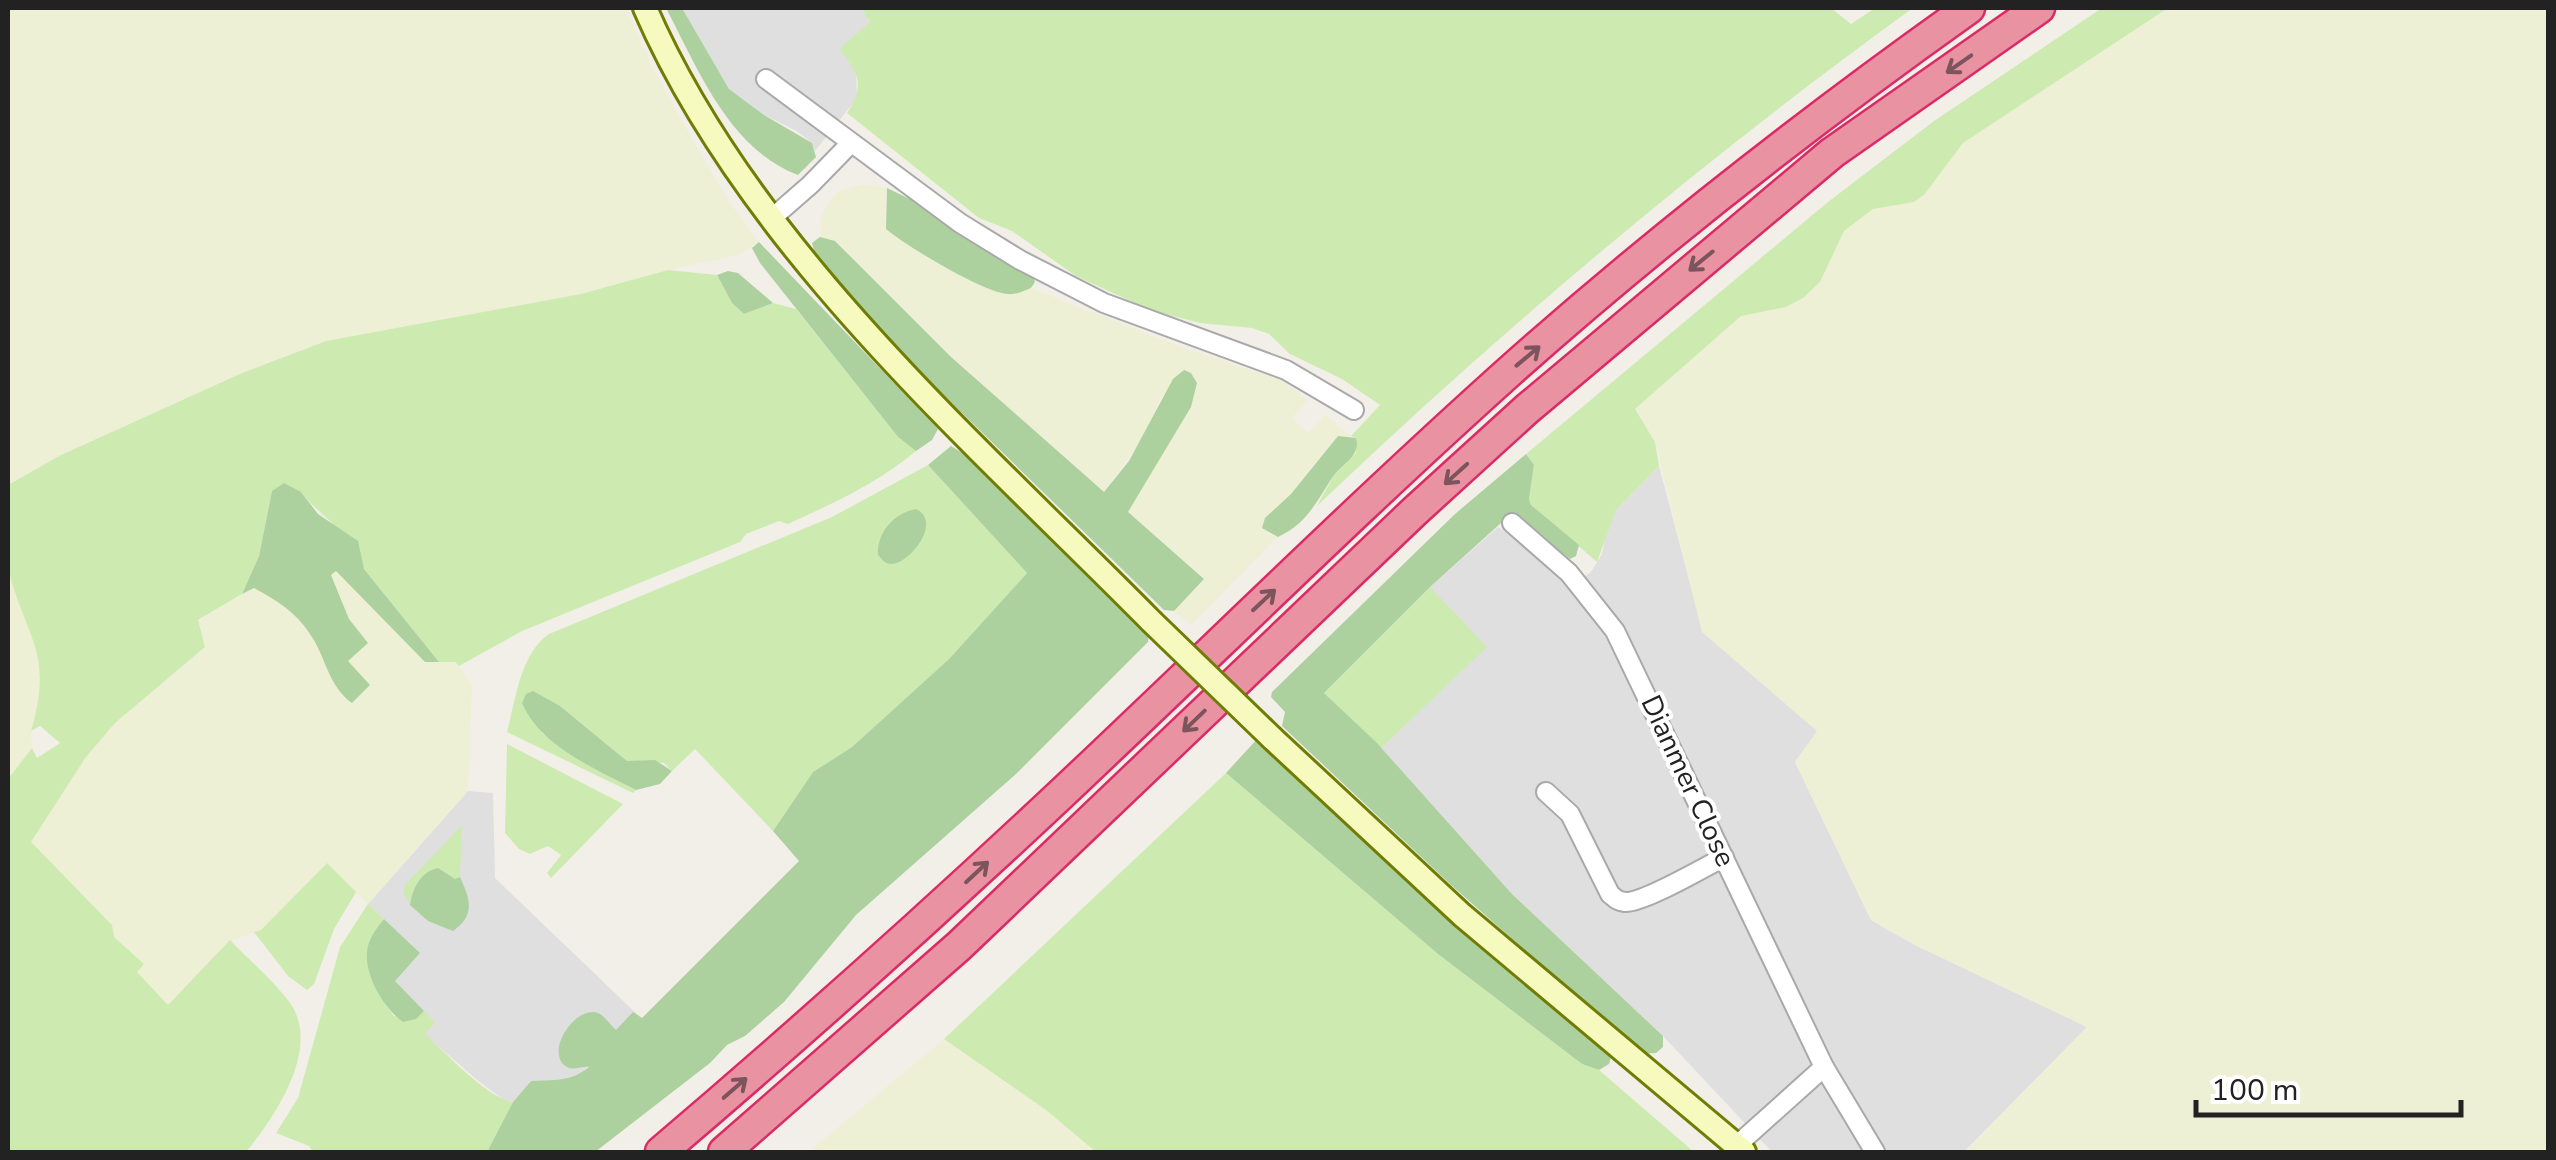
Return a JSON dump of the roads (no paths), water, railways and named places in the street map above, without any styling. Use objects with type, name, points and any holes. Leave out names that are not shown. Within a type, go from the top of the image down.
[{"type":"highway","points":[[661,1152],[926,920],[1512,370],[1822,114],[1969,8]]},
{"type":"highway","points":[[724,1152],[959,946],[1527,409],[1832,154],[2039,8]]},
{"type":"street","points":[[646,8],[700,113],[771,218],[936,406],[1272,738],[1462,916],[1740,1149],[1824,1067]]},
{"type":"street","points":[[766,79],[974,232],[1052,278],[1104,303],[1286,370],[1354,410]]},
{"type":"street","points":[[771,218],[851,143]]},
{"type":"street","name":"Dianmer Close","points":[[1512,523],[1569,573],[1616,632],[1824,1067],[1875,1152]]},
{"type":"street","points":[[1546,792],[1570,814],[1610,894],[1620,901],[1646,896],[1724,857]]}]
